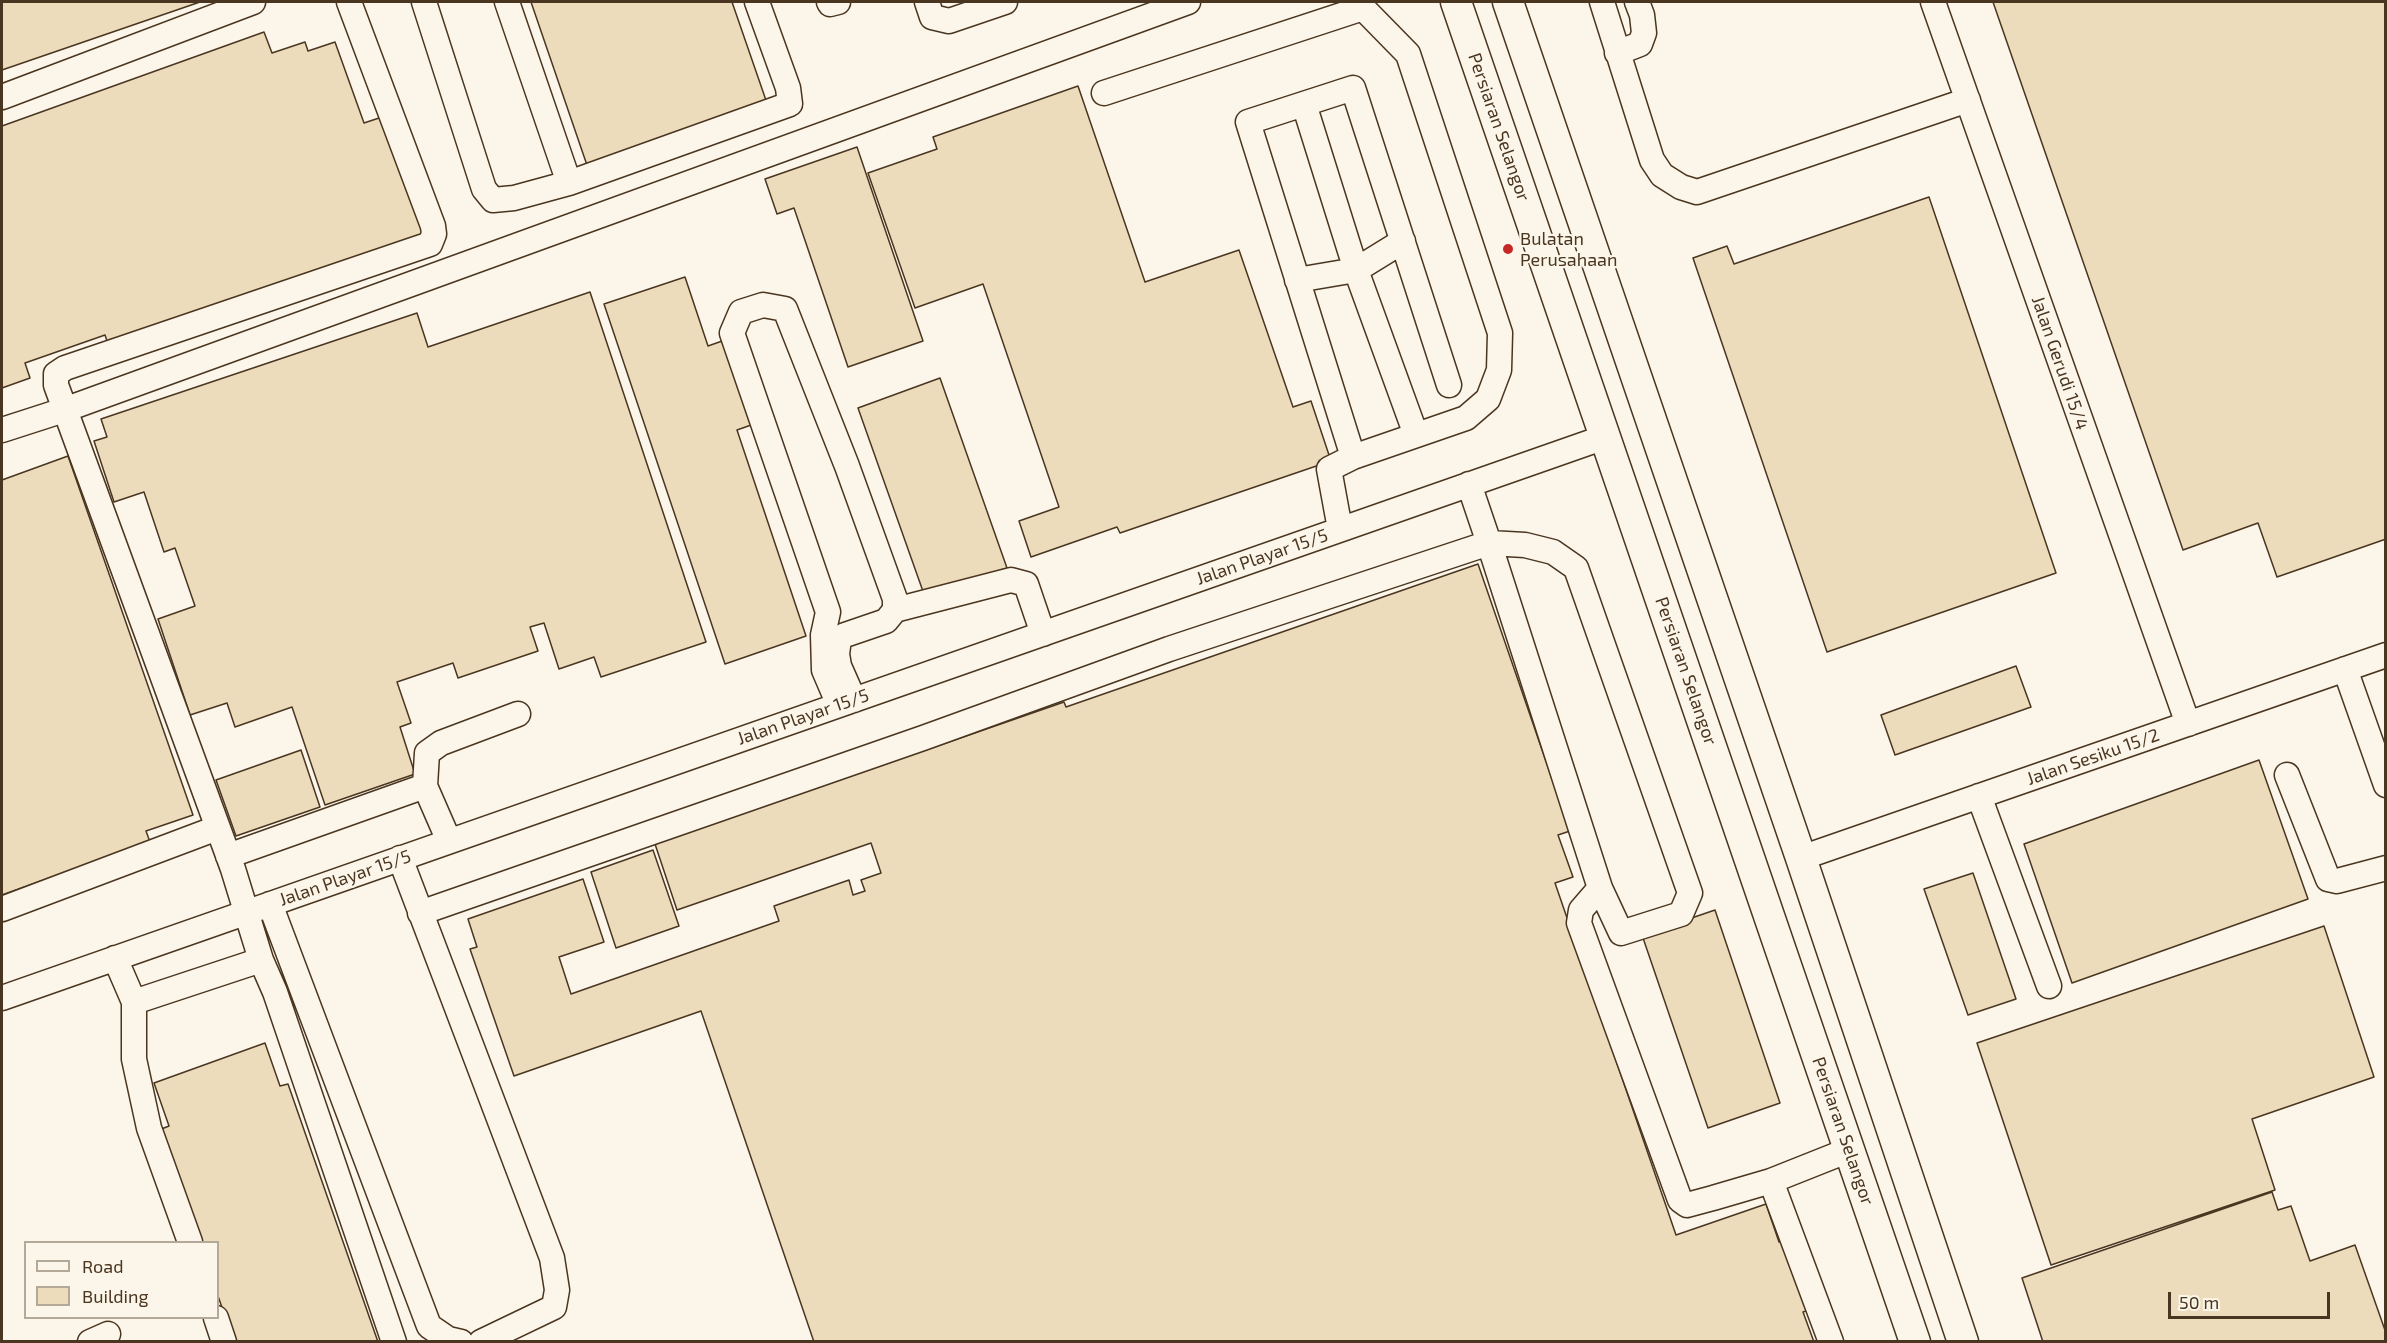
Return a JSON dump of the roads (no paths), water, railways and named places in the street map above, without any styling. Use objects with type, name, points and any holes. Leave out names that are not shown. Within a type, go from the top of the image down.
[{"type":"main road","name":"Persiaran Selangor","points":[[1456,2],[1915,1341]]},
{"type":"main road","points":[[1508,2],[1801,858],[1963,1341]]},
{"type":"street","points":[[2,97],[254,2]]},
{"type":"street","points":[[349,2],[433,226],[434,234],[430,244],[65,368],[56,374],[56,385],[228,856],[261,960],[275,992],[394,1341]]},
{"type":"street","points":[[424,2],[484,189],[493,200],[514,198],[569,183],[790,104],[788,88],[757,2]]},
{"type":"street","points":[[507,2],[569,183]]},
{"type":"street","points":[[829,2],[830,4],[838,2]]},
{"type":"street","points":[[927,2],[932,17],[949,21],[1005,2]]},
{"type":"street","points":[[2,430],[64,410],[1188,2]]},
{"type":"street","points":[[1602,2],[1652,160],[1662,175],[1681,187],[1698,192],[1968,100]]},
{"type":"street","points":[[1617,53],[1640,44],[1644,33],[1642,15],[1636,2]]},
{"type":"street","name":"Jalan Gerudi 15/4","points":[[1933,2],[2188,724]]},
{"type":"street","points":[[1104,93],[1359,5],[1408,54],[1500,333],[1499,370],[1488,399],[1466,418],[1353,457],[1329,469],[1341,529]]},
{"type":"street","points":[[1353,457],[1248,122],[1353,88],[1449,385]]},
{"type":"street","points":[[1304,104],[1356,270],[1416,435]]},
{"type":"street","points":[[1297,280],[1356,270],[1403,241]]},
{"type":"street","points":[[846,702],[824,670],[822,635],[828,612],[732,333],[741,312],[763,305],[785,309],[847,466],[895,598],[895,610]]},
{"type":"street","name":"Jalan Playar 15/5","points":[[2,998],[1605,437]]},
{"type":"street","points":[[420,913],[923,738],[1168,649],[1489,543],[1525,545],[1552,552],[1576,568],[1690,892],[1681,915],[1621,933],[1600,888],[1489,543],[1469,484]]},
{"type":"street","points":[[846,702],[837,654],[839,639],[886,621],[895,610],[1011,580],[1026,584],[1043,634]]},
{"type":"street","name":"Jalan Sesiku 15/2","points":[[1801,858],[2385,655]]},
{"type":"street","points":[[2345,669],[2385,785]]},
{"type":"street","points":[[449,841],[425,786],[427,753],[441,743],[518,714]]},
{"type":"street","points":[[2287,775],[2328,879],[2337,881],[2385,868]]},
{"type":"street","points":[[228,856],[425,786]]},
{"type":"street","points":[[1979,796],[2049,986]]},
{"type":"street","points":[[2,909],[217,828]]},
{"type":"street","points":[[400,858],[552,1258],[557,1290],[554,1307],[481,1341]]},
{"type":"street","points":[[1600,888],[1581,910],[1579,923],[1680,1200],[1687,1205],[1771,1180],[1850,1150]]},
{"type":"street","points":[[270,904],[429,1326],[447,1339],[461,1341]]},
{"type":"street","points":[[115,958],[134,1002],[134,1059],[149,1128],[190,1241]]},
{"type":"street","points":[[134,1002],[261,960]]},
{"type":"street","points":[[1771,1180],[1831,1341]]},
{"type":"street","points":[[217,1319],[224,1341]]},
{"type":"place","name":"Bulatan Perusahaan","points":[[1508,249]]}]
